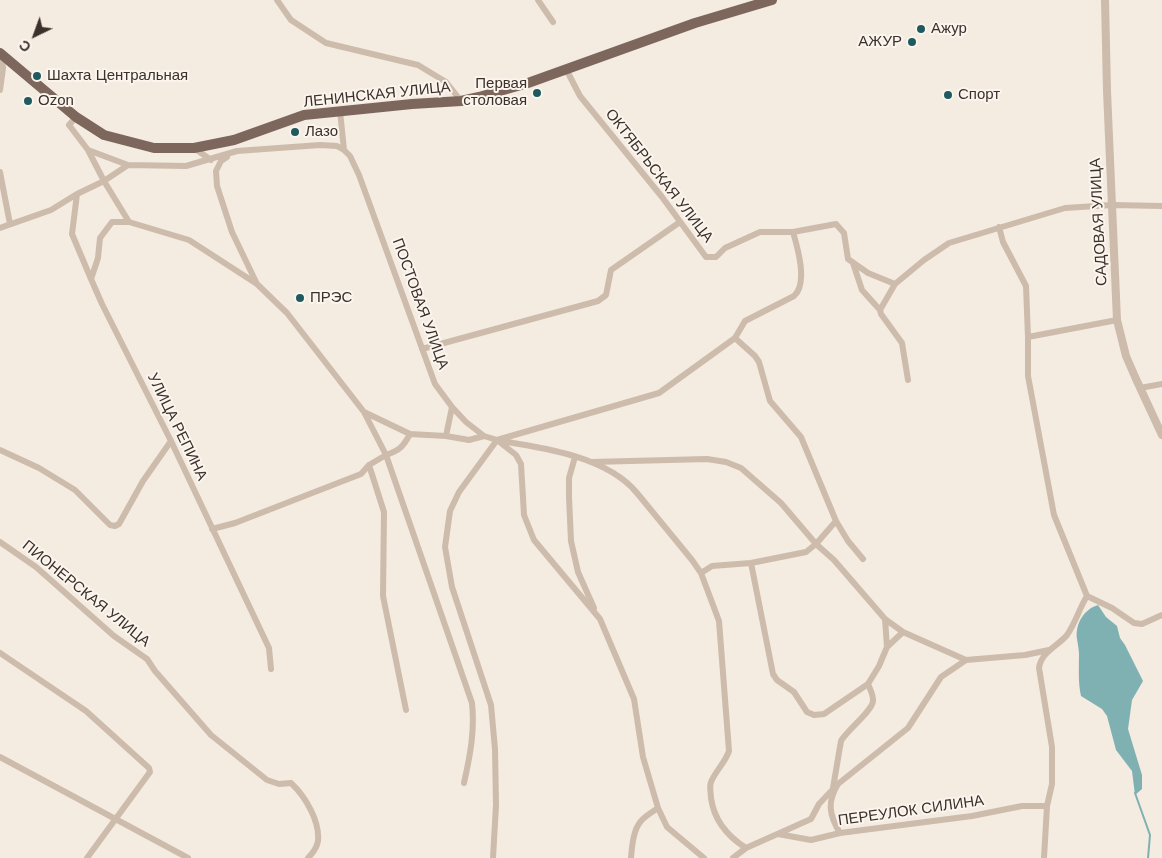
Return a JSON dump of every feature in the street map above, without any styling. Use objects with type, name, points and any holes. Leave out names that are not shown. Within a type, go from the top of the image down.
[{"type":"main road","name":"ЛЕНИНСКАЯ УЛИЦА","points":[[235,146],[304,115],[412,104],[461,102],[528,83],[695,23],[772,0]]},
{"type":"main road","points":[[1,54],[76,117],[104,135],[154,148],[235,146]]},
{"type":"street","name":"ЛЕНИНСКАЯ УЛИЦА","points":[[277,0],[291,20],[326,43],[418,65],[446,82],[461,102]]},
{"type":"street","points":[[538,0],[553,22]]},
{"type":"street","name":"САДОВАЯ УЛИЦА","points":[[1105,0],[1106,92],[1117,320],[1126,356],[1162,435]]},
{"type":"street","points":[[0,90],[3,68],[1,54]]},
{"type":"street","name":"ОКТЯБРЬСКАЯ УЛИЦА","points":[[566,69],[580,96],[662,197],[706,257],[716,257],[725,248],[760,232],[793,232],[836,224],[844,233],[848,259],[853,263]]},
{"type":"street","points":[[340,111],[344,150]]},
{"type":"street","points":[[76,117],[69,125],[88,150],[129,222]]},
{"type":"street","points":[[257,284],[232,232],[218,186],[216,171],[220,161],[235,146],[320,145],[337,146],[344,150]]},
{"type":"street","name":"ЛЕНИНСКАЯ УЛИЦА","points":[[88,150],[128,164],[186,166],[211,160],[235,146]]},
{"type":"street","points":[[194,148],[211,160]]},
{"type":"street","name":"ПОСТОВАЯ УЛИЦА","points":[[344,150],[350,156],[360,175],[435,384],[466,422],[484,436],[497,440],[516,455],[521,464],[524,515],[534,540],[600,619],[634,699],[643,757],[658,808],[667,827],[704,858]]},
{"type":"street","points":[[0,228],[51,210],[77,194],[104,181],[128,164]]},
{"type":"street","points":[[0,172],[10,224]]},
{"type":"street","name":"УЛИЦА РЕПИНА","points":[[77,194],[72,234],[102,304],[171,441],[270,648],[271,669]]},
{"type":"street","points":[[880,310],[895,284],[924,260],[949,243],[1065,208],[1112,205],[1162,206]]},
{"type":"street","points":[[91,279],[98,258],[100,238],[112,222],[129,222],[189,240],[257,284],[287,313],[364,412],[386,455],[472,703],[474,722],[464,782]]},
{"type":"street","points":[[422,350],[598,301],[606,295],[611,270],[680,222]]},
{"type":"street","points":[[1000,227],[1003,242],[1026,286],[1028,376],[1054,515],[1088,596],[1112,608],[1134,623],[1142,624],[1162,616]]},
{"type":"street","points":[[493,858],[496,777],[491,705],[452,587],[445,547],[450,511],[459,492],[497,440],[659,393],[735,338],[745,321],[794,296],[800,287],[801,276],[798,248],[793,232]]},
{"type":"street","points":[[853,263],[868,273],[895,284]]},
{"type":"street","points":[[853,263],[862,290],[880,310],[902,343],[908,380]]},
{"type":"street","points":[[1028,337],[1117,320]]},
{"type":"street","points":[[735,338],[759,362],[770,401],[801,437],[836,521],[848,541],[864,559]]},
{"type":"street","points":[[1140,388],[1162,384]]},
{"type":"street","points":[[446,436],[452,407]]},
{"type":"street","points":[[364,412],[410,434],[446,436],[469,440],[484,436]]},
{"type":"street","points":[[212,529],[235,523],[361,474],[369,465],[399,450],[410,434]]},
{"type":"street","points":[[497,440],[547,448],[575,457],[590,462],[629,483],[701,572],[719,621],[729,751],[726,760],[711,782],[712,801],[716,817],[722,827],[737,843],[746,848]]},
{"type":"street","points":[[0,450],[39,468],[74,490],[110,525],[115,526],[119,524],[143,481],[171,441]]},
{"type":"street","name":"ПОСТОВАЯ УЛИЦА","points":[[575,457],[569,478],[571,541],[578,572],[594,607],[593,610]]},
{"type":"street","points":[[590,462],[707,459],[726,462],[741,468],[782,503],[816,544],[834,560],[886,619],[903,632],[966,660],[1016,656],[1049,650]]},
{"type":"street","points":[[369,465],[384,512],[383,596],[406,710]]},
{"type":"street","points":[[701,572],[712,566],[751,563],[806,552],[816,544],[836,521]]},
{"type":"street","name":"ПИОНЕРСКАЯ УЛИЦА","points":[[0,542],[36,567],[114,636],[147,659],[155,671],[211,735],[267,780],[279,784],[291,783],[299,790],[316,823],[318,841],[314,852],[308,858]]},
{"type":"street","points":[[751,563],[773,674],[777,680],[794,692],[807,712],[814,715],[824,714],[868,684],[879,666],[887,647],[903,632]]},
{"type":"street","points":[[1044,858],[1047,806],[1052,784],[1052,747],[1039,668],[1040,663],[1049,650],[1068,634],[1088,596]]},
{"type":"street","points":[[886,619],[887,647]]},
{"type":"street","points":[[0,653],[86,711],[149,768],[150,772],[87,858]]},
{"type":"street","points":[[734,858],[746,848],[811,819],[819,804],[836,786],[908,728],[941,677],[966,660]]},
{"type":"street","points":[[840,833],[831,816],[830,808],[836,786],[841,741],[845,734],[873,706],[873,697],[868,684]]},
{"type":"street","points":[[0,757],[188,858]]},
{"type":"street","name":"ПЕРЕУЛОК СИЛИНА","points":[[778,834],[811,840],[840,833],[972,816],[1022,806],[1047,806]]},
{"type":"street","points":[[631,858],[638,826],[658,808]]},
{"type":"water","points":[[1098,605],[1106,617],[1117,626],[1120,638],[1143,681],[1132,700],[1128,729],[1142,775],[1142,789],[1135,795],[1132,771],[1116,750],[1107,716],[1102,709],[1081,696],[1077,628],[1085,614]]},
{"type":"waterway","points":[[1135,793],[1150,835],[1148,858]]},
{"type":"place","name":"Ажур","points":[[921,29]]},
{"type":"place","name":"АЖУР","points":[[912,42]]},
{"type":"place","name":"Шахта Центральная","points":[[37,76]]},
{"type":"place","name":"Первая столовая","points":[[537,93]]},
{"type":"place","name":"Спорт","points":[[948,95]]},
{"type":"place","name":"Ozon","points":[[28,101]]},
{"type":"place","name":"Лазо","points":[[295,132]]},
{"type":"place","name":"ПРЭС","points":[[300,298]]}]
